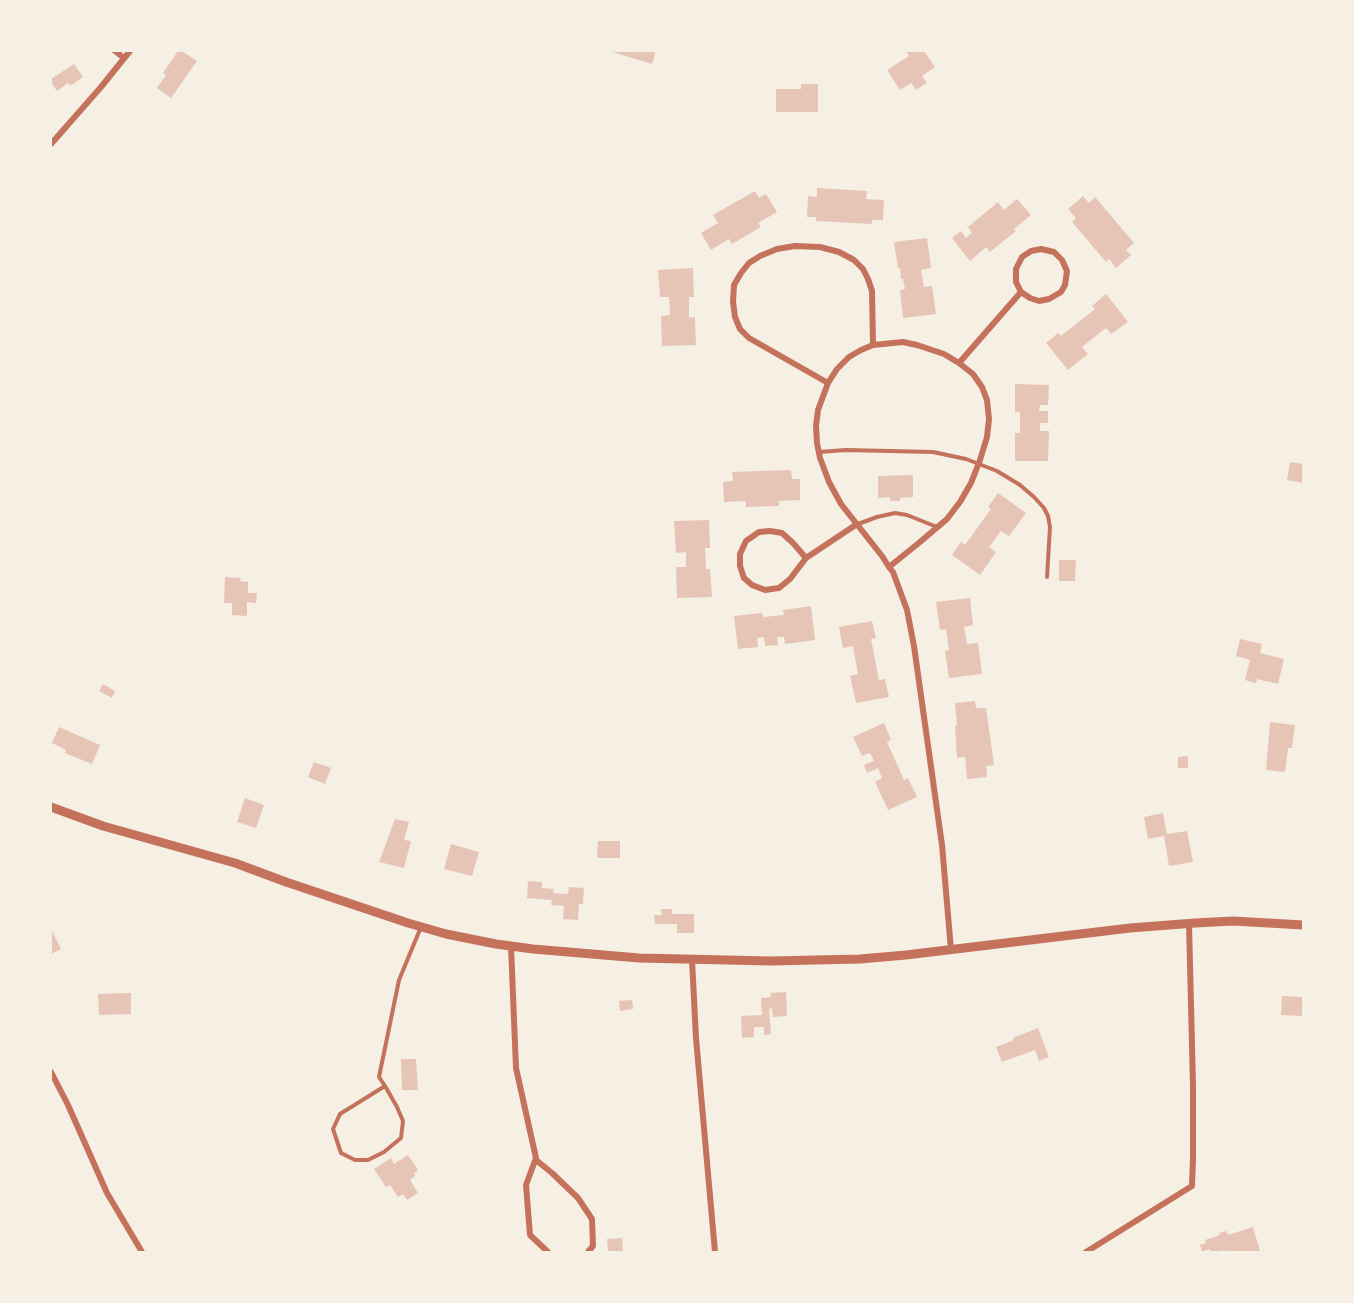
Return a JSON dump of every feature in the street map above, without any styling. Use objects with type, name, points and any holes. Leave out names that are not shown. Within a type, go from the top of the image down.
[{"type":"street","points":[[115,51],[124,58]]},
{"type":"street","points":[[51,144],[130,51]]},
{"type":"street","points":[[828,383],[749,338],[740,329],[735,317],[734,285],[749,263],[777,249],[795,246],[820,247],[839,252],[854,260],[868,279],[872,291],[873,345]]},
{"type":"street","points":[[1041,249],[1054,252],[1062,260],[1067,271],[1065,285],[1061,292],[1049,299],[1039,301],[1021,292],[1016,282],[1016,269],[1022,257],[1031,251],[1041,249]]},
{"type":"street","points":[[959,363],[1021,292]]},
{"type":"street","points":[[889,567],[947,519],[960,502],[971,483],[987,437],[987,400],[973,374],[944,354],[903,342],[873,345],[849,357],[828,383],[818,410],[816,426],[819,452],[829,482],[841,504],[889,567],[902,593],[907,610],[942,845],[951,950]]},
{"type":"street","points":[[806,558],[782,533],[759,532],[746,541],[740,554],[740,566],[744,578],[752,585],[765,590],[779,588],[790,579],[806,558],[857,524]]},
{"type":"street","points":[[51,807],[103,826],[235,862],[286,882],[421,927],[446,934],[533,949],[692,960],[860,959],[1130,928],[1233,921],[1303,925]]},
{"type":"street","points":[[1086,1252],[1192,1186],[1193,1086],[1189,924]]},
{"type":"street","points":[[511,946],[516,1068],[536,1160],[526,1185],[530,1235],[548,1252]]},
{"type":"street","points":[[692,960],[697,1048],[715,1252]]},
{"type":"street","points":[[51,1072],[54,1084],[68,1105],[107,1193],[142,1252]]},
{"type":"street","points":[[536,1160],[578,1198],[592,1219],[593,1246],[588,1252]]},
{"type":"lane","points":[[819,452],[846,450],[933,452],[966,459],[997,471],[1034,497],[1048,516],[1050,527],[1047,577]]},
{"type":"lane","points":[[857,524],[895,513],[907,515],[938,527]]},
{"type":"lane","points":[[385,1086],[340,1114],[333,1129],[341,1153],[355,1160],[368,1160],[384,1152],[401,1138],[403,1121],[397,1107],[385,1086],[379,1077],[399,980],[421,927]]},
{"type":"building","points":[[178,51],[182,51],[197,61],[171,98],[157,88],[166,75],[163,73]]},
{"type":"building","points":[[609,51],[656,51],[652,64]]},
{"type":"building","points":[[908,51],[924,51],[935,67],[922,76],[927,83],[916,90],[911,83],[900,90],[887,70],[909,56]]},
{"type":"building","points":[[74,64],[83,77],[70,86],[68,83],[57,91],[51,79]]},
{"type":"building","points":[[801,84],[818,84],[818,112],[776,112],[776,89],[801,89]]},
{"type":"building","points":[[817,188],[867,191],[866,199],[884,200],[883,220],[872,220],[872,224],[816,221],[816,217],[807,217],[808,196],[817,197]]},
{"type":"building","points":[[755,191],[759,198],[766,194],[777,212],[758,223],[761,227],[732,244],[729,239],[711,250],[701,233],[718,223],[713,215]]},
{"type":"building","points":[[1083,196],[1089,203],[1095,197],[1134,243],[1126,250],[1131,255],[1116,268],[1109,259],[1106,262],[1072,222],[1076,218],[1068,209]]},
{"type":"building","points":[[1017,199],[1031,215],[1014,229],[1016,231],[990,252],[986,247],[970,261],[952,238],[961,231],[966,238],[972,233],[968,227],[998,202],[1004,210]]},
{"type":"building","points":[[927,238],[931,268],[921,270],[924,287],[932,286],[936,314],[903,318],[900,290],[905,289],[900,268],[898,268],[894,242]]},
{"type":"building","points":[[693,268],[694,297],[689,297],[689,318],[695,317],[696,345],[662,346],[661,316],[670,315],[669,297],[660,297],[658,270]]},
{"type":"building","points":[[1106,294],[1128,322],[1111,334],[1106,328],[1082,347],[1088,354],[1068,370],[1046,343],[1058,333],[1061,336],[1095,309],[1092,306]]},
{"type":"building","points":[[1015,384],[1049,385],[1048,405],[1040,405],[1039,411],[1048,411],[1048,423],[1040,423],[1040,431],[1049,431],[1048,461],[1015,461],[1015,433],[1020,433],[1020,412],[1015,412]]},
{"type":"building","points":[[1290,462],[1303,464],[1303,483],[1287,480]]},
{"type":"building","points":[[791,470],[792,479],[800,479],[800,500],[779,501],[779,506],[746,507],[746,501],[724,502],[723,482],[733,481],[732,472]]},
{"type":"building","points":[[913,475],[913,497],[900,498],[900,501],[890,501],[890,497],[878,498],[878,476]]},
{"type":"building","points":[[998,493],[1026,513],[1009,536],[1001,531],[989,547],[996,552],[980,575],[952,555],[961,542],[965,545],[991,509],[988,507]]},
{"type":"building","points":[[709,520],[710,548],[705,548],[706,569],[710,569],[712,597],[677,598],[676,567],[686,567],[686,552],[676,553],[674,521]]},
{"type":"building","points":[[1059,560],[1076,560],[1075,581],[1059,581]]},
{"type":"building","points":[[225,577],[241,578],[240,581],[248,582],[248,593],[257,593],[256,603],[247,602],[247,616],[232,615],[232,603],[224,603]]},
{"type":"building","points":[[970,598],[973,625],[964,627],[967,644],[978,643],[982,674],[949,678],[945,651],[949,650],[946,629],[940,630],[936,602]]},
{"type":"building","points":[[811,606],[815,640],[785,644],[784,637],[777,637],[778,645],[765,646],[764,637],[757,638],[758,647],[738,649],[734,616],[762,613],[763,617],[784,615],[783,610]]},
{"type":"building","points":[[872,621],[876,638],[871,639],[879,680],[885,679],[889,697],[856,703],[850,676],[858,674],[853,646],[843,648],[839,627]]},
{"type":"building","points":[[1240,639],[1262,644],[1260,653],[1284,659],[1278,684],[1257,679],[1256,683],[1245,680],[1250,660],[1236,656]]},
{"type":"building","points":[[103,684],[115,691],[112,698],[99,691]]},
{"type":"building","points":[[975,701],[976,708],[986,708],[994,765],[986,766],[987,777],[967,779],[965,757],[957,758],[955,703]]},
{"type":"building","points":[[1270,722],[1295,725],[1292,748],[1288,748],[1285,772],[1266,770]]},
{"type":"building","points":[[884,723],[891,740],[887,742],[904,780],[908,778],[917,797],[888,810],[875,782],[882,778],[878,768],[867,773],[864,765],[874,761],[870,753],[862,756],[853,737]]},
{"type":"building","points":[[59,727],[100,745],[92,764],[65,753],[66,750],[52,743]]},
{"type":"building","points":[[1188,756],[1188,768],[1178,768],[1178,757]]},
{"type":"building","points":[[314,762],[331,768],[325,784],[308,777]]},
{"type":"building","points":[[245,798],[264,805],[256,828],[237,822]]},
{"type":"building","points":[[1163,813],[1167,834],[1187,831],[1193,862],[1169,866],[1164,836],[1148,839],[1144,817]]},
{"type":"building","points":[[395,819],[409,822],[404,840],[411,841],[404,868],[379,862]]},
{"type":"building","points":[[598,841],[620,841],[620,858],[597,858]]},
{"type":"building","points":[[451,844],[479,852],[472,876],[444,869]]},
{"type":"building","points":[[528,881],[542,882],[542,888],[554,889],[553,893],[568,894],[569,887],[584,888],[583,904],[579,904],[578,920],[563,919],[564,906],[551,905],[552,900],[527,898]]},
{"type":"building","points":[[661,909],[672,909],[672,914],[694,914],[694,933],[677,933],[677,924],[655,924],[654,915],[662,915]]},
{"type":"building","points":[[51,929],[61,949],[51,954]]},
{"type":"building","points":[[786,992],[787,1016],[773,1017],[772,1008],[769,1009],[771,1034],[764,1035],[764,1027],[754,1027],[754,1037],[742,1038],[741,1016],[762,1015],[761,998],[771,997],[770,993]]},
{"type":"building","points":[[131,993],[131,1014],[99,1015],[98,994]]},
{"type":"building","points":[[1282,996],[1303,997],[1303,1016],[1281,1015]]},
{"type":"building","points":[[632,1000],[633,1009],[620,1011],[619,1001]]},
{"type":"building","points":[[1038,1028],[1049,1057],[1039,1061],[1035,1050],[1002,1062],[996,1047]]},
{"type":"building","points":[[401,1059],[416,1059],[418,1090],[402,1090]]},
{"type":"building","points":[[408,1155],[418,1170],[410,1180],[418,1193],[407,1200],[403,1194],[398,1197],[390,1185],[386,1187],[374,1169],[391,1158],[394,1164]]},
{"type":"building","points":[[1253,1227],[1260,1251],[1210,1252],[1209,1249],[1202,1252],[1200,1245],[1206,1243],[1205,1240],[1220,1235],[1219,1233],[1226,1231],[1228,1235]]},
{"type":"building","points":[[622,1238],[623,1252],[608,1252],[607,1239]]}]
